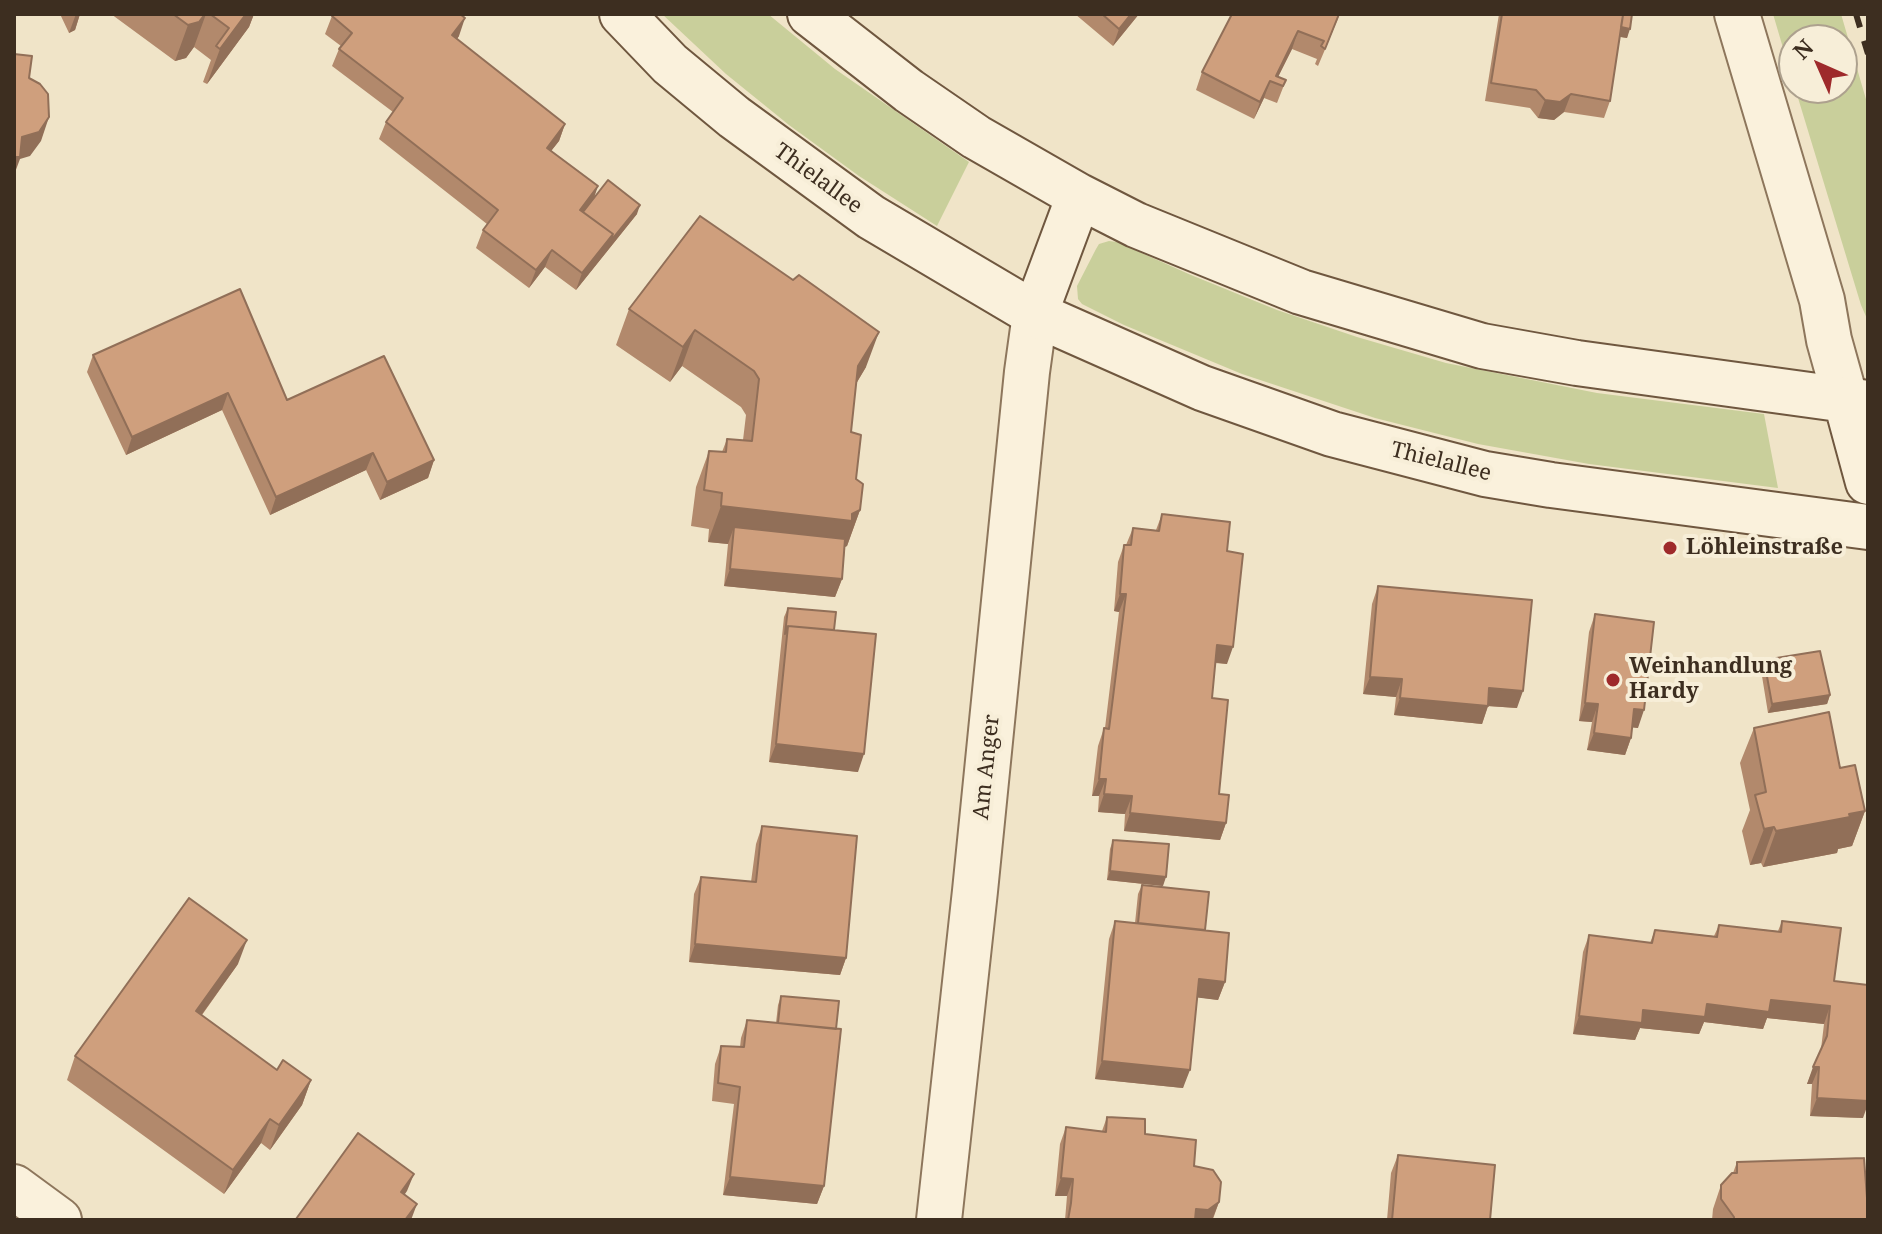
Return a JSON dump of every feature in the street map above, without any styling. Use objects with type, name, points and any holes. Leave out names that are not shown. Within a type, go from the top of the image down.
[{"type":"main road","name":"Thielallee","points":[[622,14],[670,64],[734,117],[883,225],[1035,314],[1202,388],[1332,434],[1485,474],[1868,527]]},
{"type":"main road","points":[[810,14],[909,91],[976,137],[1079,196],[1136,225],[1301,292],[1469,343],[1577,363],[1857,402]]},
{"type":"main road","points":[[1737,14],[1822,300],[1829,340],[1857,402],[1868,482]]},
{"type":"main road","points":[[1035,314],[1079,196]]},
{"type":"main road","name":"Am Anger","points":[[939,1220],[1035,314]]},
{"type":"main road","points":[[14,1187],[59,1220]]},
{"type":"green space","points":[[662,14],[768,14],[835,69],[969,162],[937,226],[859,176],[789,125],[726,74]]},
{"type":"green space","points":[[1773,14],[1841,14],[1844,24],[1778,24],[1778,31]]},
{"type":"green space","points":[[1858,72],[1868,106],[1868,321],[1800,104],[1858,104]]},
{"type":"green space","points":[[1109,241],[1277,310],[1446,363],[1597,393],[1764,414],[1778,488],[1589,464],[1478,444],[1375,418],[1242,374],[1124,325],[1082,304],[1078,299],[1077,286],[1099,244]]},
{"type":"building","points":[[173,14],[205,14],[199,22],[188,25]]},
{"type":"building","points":[[210,14],[246,14],[220,49],[216,46],[229,28]]},
{"type":"building","points":[[460,14],[465,18],[452,35],[565,124],[547,148],[598,186],[580,210],[613,234],[582,273],[552,250],[536,270],[483,230],[498,210],[386,122],[403,98],[339,49],[352,33],[332,16]]},
{"type":"building","points":[[1102,14],[1131,14],[1119,29]]},
{"type":"building","points":[[1232,14],[1339,14],[1325,49],[1321,46],[1324,41],[1298,31],[1276,76],[1286,80],[1283,86],[1270,81],[1260,102],[1202,72]]},
{"type":"building","points":[[1502,14],[1623,15],[1610,101],[1571,94],[1560,102],[1545,100],[1536,90],[1491,83]]},
{"type":"building","points":[[1615,14],[1632,14],[1630,29],[1621,27],[1623,15]]},
{"type":"building","points":[[14,54],[32,56],[29,78],[40,84],[48,94],[49,117],[39,132],[22,137],[20,157],[14,157]]},
{"type":"building","points":[[608,180],[640,205],[610,242],[613,234],[583,212]]},
{"type":"building","points":[[700,216],[793,280],[799,275],[879,332],[858,366],[851,432],[861,435],[856,479],[863,484],[860,510],[852,514],[852,521],[721,506],[722,493],[704,490],[709,451],[726,452],[727,439],[752,441],[759,379],[754,371],[695,330],[683,347],[629,309]]},
{"type":"building","points":[[240,289],[287,400],[384,356],[434,460],[387,482],[373,453],[276,497],[228,393],[132,437],[93,355]]},
{"type":"building","points":[[1162,514],[1230,522],[1227,551],[1243,554],[1233,647],[1217,645],[1212,698],[1228,700],[1219,794],[1229,795],[1226,823],[1130,813],[1132,796],[1104,794],[1106,779],[1099,779],[1104,728],[1109,729],[1126,594],[1120,594],[1124,545],[1131,545],[1133,528],[1159,531]]},
{"type":"building","points":[[734,527],[845,539],[842,579],[730,569]]},
{"type":"building","points":[[1378,586],[1532,600],[1523,691],[1489,688],[1488,706],[1400,698],[1402,679],[1370,677]]},
{"type":"building","points":[[788,608],[836,612],[834,630],[788,626],[785,634]]},
{"type":"building","name":"Weinhandlung Hardy","points":[[1595,614],[1654,622],[1644,710],[1634,709],[1631,738],[1594,733],[1598,704],[1585,703]]},
{"type":"building","points":[[788,626],[876,634],[864,754],[776,744]]},
{"type":"building","points":[[1820,651],[1830,695],[1772,704],[1764,660]]},
{"type":"building","points":[[1829,712],[1840,768],[1855,765],[1865,811],[1849,814],[1850,817],[1776,831],[1774,827],[1764,829],[1755,795],[1766,792],[1754,728]]},
{"type":"building","points":[[762,826],[857,836],[846,958],[695,944],[701,877],[756,882]]},
{"type":"building","points":[[1113,840],[1169,844],[1166,877],[1110,871]]},
{"type":"building","points":[[1142,885],[1209,892],[1205,930],[1138,923]]},
{"type":"building","points":[[189,898],[247,940],[196,1011],[277,1070],[283,1060],[311,1080],[279,1125],[270,1119],[233,1170],[75,1056]]},
{"type":"building","points":[[1115,921],[1229,933],[1225,982],[1199,979],[1190,1070],[1102,1061]]},
{"type":"building","points":[[1782,921],[1841,928],[1834,981],[1868,985],[1868,1101],[1817,1098],[1819,1067],[1813,1067],[1827,1036],[1830,1006],[1771,1000],[1769,1012],[1707,1004],[1705,1017],[1643,1010],[1642,1023],[1579,1016],[1589,935],[1652,943],[1655,930],[1717,937],[1719,925],[1781,932]]},
{"type":"building","points":[[781,996],[839,1001],[836,1029],[778,1023]]},
{"type":"building","points":[[747,1020],[841,1029],[824,1186],[730,1177],[740,1087],[718,1083],[721,1046],[744,1047]]},
{"type":"building","points":[[1107,1117],[1145,1119],[1145,1134],[1196,1140],[1194,1166],[1213,1170],[1221,1182],[1219,1202],[1208,1210],[1196,1209],[1195,1220],[1068,1220],[1073,1179],[1061,1178],[1066,1127],[1106,1132]]},
{"type":"building","points":[[358,1133],[414,1174],[401,1192],[417,1204],[405,1220],[297,1220],[296,1219]]},
{"type":"building","points":[[1398,1155],[1495,1165],[1490,1220],[1392,1220]]},
{"type":"building","points":[[1864,1158],[1868,1220],[1734,1220],[1721,1199],[1721,1185],[1732,1173],[1737,1173],[1737,1162]]},
{"type":"railway","points":[[1856,14],[1868,54]]},
{"type":"place","name":"Löhleinstraße","points":[[1670,548]]},
{"type":"place","name":"Weinhandlung Hardy","points":[[1613,680]]}]
